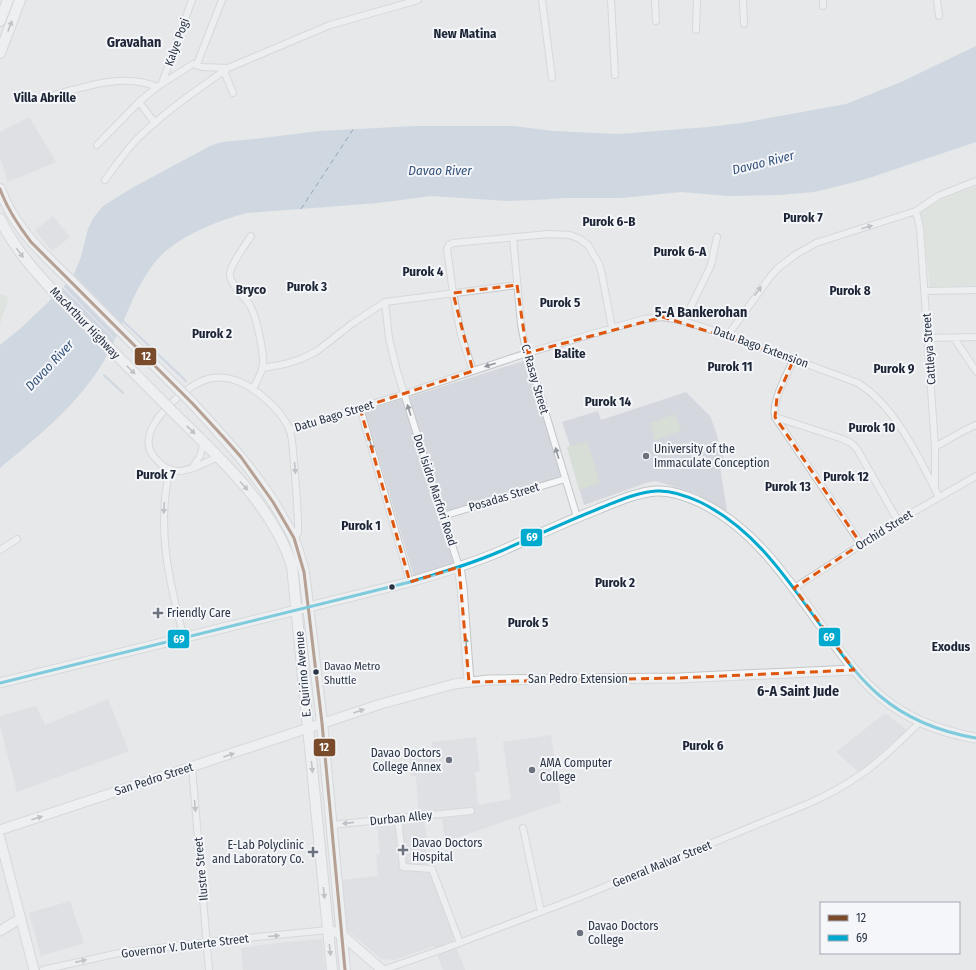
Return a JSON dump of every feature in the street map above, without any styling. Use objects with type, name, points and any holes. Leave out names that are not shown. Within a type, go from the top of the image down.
[{"type":"main road","points":[[0,21],[8,0]]},
{"type":"main road","points":[[0,53],[20,0]]},
{"type":"main road","name":"MacArthur Highway","points":[[0,189],[9,209],[25,234],[192,404]]},
{"type":"main road","name":"MacArthur Highway","points":[[0,219],[6,232],[19,252],[55,293],[179,418]]},
{"type":"main road","name":"E. Quirino Avenue","points":[[192,404],[241,457],[273,502],[294,538],[304,572],[322,723],[345,970]]},
{"type":"main road","name":"E. Quirino Avenue","points":[[179,418],[204,442],[263,508],[283,541],[292,566],[332,970]]},
{"type":"main road","points":[[0,683],[410,582],[483,558],[577,517],[618,501],[649,492],[663,491],[681,495],[706,505],[736,525],[763,550],[794,588],[854,670],[879,696],[905,714],[942,729],[976,738]]},
{"type":"main road","name":"Don Isidro Marfori Road","points":[[459,567],[462,586],[469,682]]},
{"type":"main road","name":"San Pedro Extension","points":[[308,728],[381,704],[443,686],[469,682],[488,680],[679,678],[854,670]]},
{"type":"main road","name":"San Pedro Street","points":[[0,830],[308,728]]},
{"type":"main road","points":[[0,838],[34,970]]},
{"type":"main road","points":[[0,931],[21,918]]},
{"type":"main road","points":[[328,930],[341,934],[382,970]]},
{"type":"street","name":"Kalye Pogi","points":[[160,85],[192,0]]},
{"type":"street","points":[[197,64],[222,0]]},
{"type":"street","points":[[105,180],[126,152],[155,122],[226,69],[330,25],[418,0]]},
{"type":"street","points":[[542,0],[552,78]]},
{"type":"street","points":[[612,0],[616,75]]},
{"type":"street","points":[[655,0],[656,21]]},
{"type":"street","points":[[696,30],[697,0]]},
{"type":"street","points":[[743,0],[744,24]]},
{"type":"street","points":[[937,0],[939,16]]},
{"type":"street","points":[[97,145],[139,102],[160,85],[193,64],[197,64],[202,67],[226,69]]},
{"type":"street","points":[[226,69],[233,93]]},
{"type":"street","points":[[54,95],[112,81],[140,82],[160,85]]},
{"type":"street","points":[[139,102],[155,122]]},
{"type":"street","points":[[728,335],[770,277],[778,268],[794,255],[816,243],[916,211],[938,196],[976,180]]},
{"type":"street","name":"Cattleya Street","points":[[916,211],[920,228],[929,338],[935,447],[935,488]]},
{"type":"street","points":[[473,371],[462,336],[453,293],[447,248],[453,243],[559,234],[570,235],[580,240],[588,246],[595,255],[602,275],[612,328]]},
{"type":"street","points":[[251,236],[239,254],[230,273],[230,279],[250,304],[255,314],[263,368],[253,389]]},
{"type":"street","name":"C. Rasay Street","points":[[513,237],[522,332],[577,517]]},
{"type":"street","points":[[684,321],[711,265],[717,237]]},
{"type":"street","points":[[263,368],[301,359],[317,351],[353,323],[385,302],[517,285]]},
{"type":"street","points":[[925,291],[976,290]]},
{"type":"street","name":"Don Isidro Marfori Road","points":[[385,302],[389,338],[404,394],[459,567]]},
{"type":"street","name":"Datu Bago Extension","points":[[527,353],[654,317],[672,318],[684,321],[794,358],[858,383],[879,400],[898,424],[939,497]]},
{"type":"street","points":[[929,338],[976,337]]},
{"type":"street","points":[[954,338],[976,371]]},
{"type":"street","name":"Datu Bago Street","points":[[170,469],[156,460],[151,451],[148,443],[152,428],[158,418],[171,404],[195,385],[213,378],[233,379],[253,389],[264,397],[277,411],[289,430],[527,353]]},
{"type":"street","points":[[794,358],[773,409],[775,417],[861,544]]},
{"type":"street","points":[[360,408],[410,582]]},
{"type":"street","points":[[775,417],[844,439],[851,443],[857,449],[898,521]]},
{"type":"street","points":[[935,447],[976,425]]},
{"type":"street","points":[[289,430],[292,444],[298,521],[298,533],[294,538]]},
{"type":"street","points":[[193,467],[200,456],[204,442]]},
{"type":"street","points":[[184,638],[168,570],[164,525],[165,493],[170,469],[180,471],[218,457]]},
{"type":"street","name":"Orchid Street","points":[[794,588],[898,521],[976,476]]},
{"type":"street","name":"Posadas Street","points":[[443,516],[565,479]]},
{"type":"street","points":[[0,550],[17,539]]},
{"type":"street","name":"General Malvar Street","points":[[382,970],[460,943],[632,877],[794,811],[828,794],[864,773],[884,757],[922,721]]},
{"type":"street","name":"Ilustre Street","points":[[192,767],[209,970]]},
{"type":"street","name":"Durban Alley","points":[[331,825],[470,811]]},
{"type":"street","points":[[395,818],[402,867],[432,869],[460,943]]},
{"type":"street","points":[[523,828],[541,912]]},
{"type":"street","name":"Governor V. Duterte Street","points":[[43,970],[107,956],[207,942],[328,930]]},
{"type":"highlighted area","points":[[517,285],[527,353],[663,317],[794,359],[777,397],[775,417],[861,544],[794,588],[854,670],[679,678],[469,682],[459,567],[410,582],[360,408],[473,371],[453,293]]},
{"type":"shaded area","points":[[29,117],[56,162],[8,182],[0,157],[0,132]]},
{"type":"shaded area","points":[[976,185],[976,286],[930,288],[921,212],[937,200]]},
{"type":"shaded area","points":[[53,216],[70,237],[52,251],[35,230]]},
{"type":"shaded area","points":[[0,294],[9,297],[0,324]]},
{"type":"shaded area","points":[[527,360],[561,477],[445,512],[409,397]]},
{"type":"shaded area","name":"University of the Immaculate Conception","points":[[686,392],[710,416],[715,429],[726,465],[720,467],[727,510],[725,511],[697,494],[656,481],[649,482],[584,505],[567,447],[570,446],[562,422],[598,411],[601,420]]},
{"type":"shaded area","points":[[402,399],[429,474],[454,564],[414,577],[365,411]]},
{"type":"shaded area","points":[[675,414],[681,431],[655,440],[650,423]]},
{"type":"shaded area","points":[[587,441],[600,483],[579,490],[567,447]]},
{"type":"shaded area","points":[[108,699],[129,751],[17,792],[0,725],[0,716],[36,706],[45,725]]},
{"type":"shaded area","points":[[885,713],[907,730],[859,772],[836,752]]},
{"type":"shaded area","name":"Davao Doctors Hospital","points":[[551,735],[561,802],[445,842],[442,818],[424,820],[428,846],[425,847],[428,866],[434,867],[461,936],[453,939],[465,970],[443,970],[434,946],[395,960],[381,959],[346,929],[342,880],[378,876],[376,854],[380,854],[377,823],[419,818],[416,776],[411,776],[409,751],[432,749],[432,742],[476,737],[480,771],[475,772],[478,805],[511,799],[503,742]]},
{"type":"shaded area","points":[[70,901],[84,943],[41,956],[29,913]]},
{"type":"shaded area","points":[[322,939],[325,970],[243,970],[241,948],[284,942]]},
{"type":"water","name":"Davao River","points":[[976,46],[976,142],[866,179],[814,192],[779,195],[729,196],[681,192],[621,198],[565,198],[508,201],[431,196],[378,203],[247,213],[205,227],[167,250],[157,260],[136,292],[107,355],[87,386],[52,423],[0,468],[0,345],[21,328],[62,289],[74,274],[81,257],[88,229],[94,217],[103,206],[132,188],[210,146],[222,142],[319,131],[416,126],[514,126],[553,131],[618,134],[742,123],[846,104],[901,82]]},
{"type":"pier","points":[[72,273],[124,326],[118,337],[65,283]]},
{"type":"pier","points":[[63,286],[116,340],[116,341],[62,287]]},
{"type":"pier","points":[[60,289],[114,345],[109,356],[51,297]]},
{"type":"waterway","points":[[122,320],[186,381]]},
{"type":"waterway","points":[[104,375],[123,393]]},
{"type":"ferry route","points":[[301,209],[354,128]]},
{"type":"transit line","name":"12","points":[[0,189],[13,217],[31,242],[193,404],[241,457],[273,502],[294,538],[304,572],[322,723],[345,970]]},
{"type":"transit line","name":"69","points":[[0,683],[410,582],[490,556],[573,519],[627,498],[642,493],[668,491],[700,502],[721,514],[741,529],[758,545],[790,582],[860,677],[880,696],[913,718],[937,728],[976,738]]},
{"type":"place","name":"University of the Immaculate Conception","points":[[646,456]]},
{"type":"place","name":"Friendly Care","points":[[158,613]]},
{"type":"place","name":"Davao Metro Shuttle","points":[[316,672]]},
{"type":"place","name":"Davao Doctors College Annex","points":[[449,760]]},
{"type":"place","name":"AMA Computer College","points":[[532,770]]},
{"type":"place","name":"Davao Doctors Hospital","points":[[403,850]]},
{"type":"place","name":"E-Lab Polyclinic and Laboratory Co.","points":[[313,852]]},
{"type":"place","name":"Davao Doctors College","points":[[580,933]]},
{"type":"district","name":"New Matina","points":[[465,33]]},
{"type":"district","name":"Gravahan","points":[[134,42]]},
{"type":"district","name":"Villa Abrille","points":[[45,97]]},
{"type":"district","name":"Purok 7","points":[[803,217]]},
{"type":"district","name":"Purok 6-B","points":[[609,221]]},
{"type":"district","name":"Purok 6-A","points":[[680,251]]},
{"type":"district","name":"Purok 4","points":[[423,271]]},
{"type":"district","name":"Purok 3","points":[[307,286]]},
{"type":"district","name":"Bryco","points":[[251,289]]},
{"type":"district","name":"Purok 8","points":[[850,290]]},
{"type":"district","name":"Purok 5","points":[[560,302]]},
{"type":"district","name":"5-A Bankerohan","points":[[701,312]]},
{"type":"district","name":"Purok 2","points":[[212,333]]},
{"type":"district","name":"Balite","points":[[570,353]]},
{"type":"district","name":"Purok 11","points":[[730,366]]},
{"type":"district","name":"Purok 9","points":[[894,368]]},
{"type":"district","name":"Purok 14","points":[[608,401]]},
{"type":"district","name":"Purok 10","points":[[872,427]]},
{"type":"district","name":"Purok 7","points":[[156,474]]},
{"type":"district","name":"Purok 12","points":[[846,476]]},
{"type":"district","name":"Purok 13","points":[[788,486]]},
{"type":"district","name":"Purok 1","points":[[361,525]]},
{"type":"district","name":"Purok 2","points":[[615,582]]},
{"type":"district","name":"Purok 5","points":[[528,622]]},
{"type":"district","name":"Exodus","points":[[951,646]]},
{"type":"district","name":"6-A Saint Jude","points":[[798,691]]},
{"type":"district","name":"Purok 6","points":[[703,745]]}]
